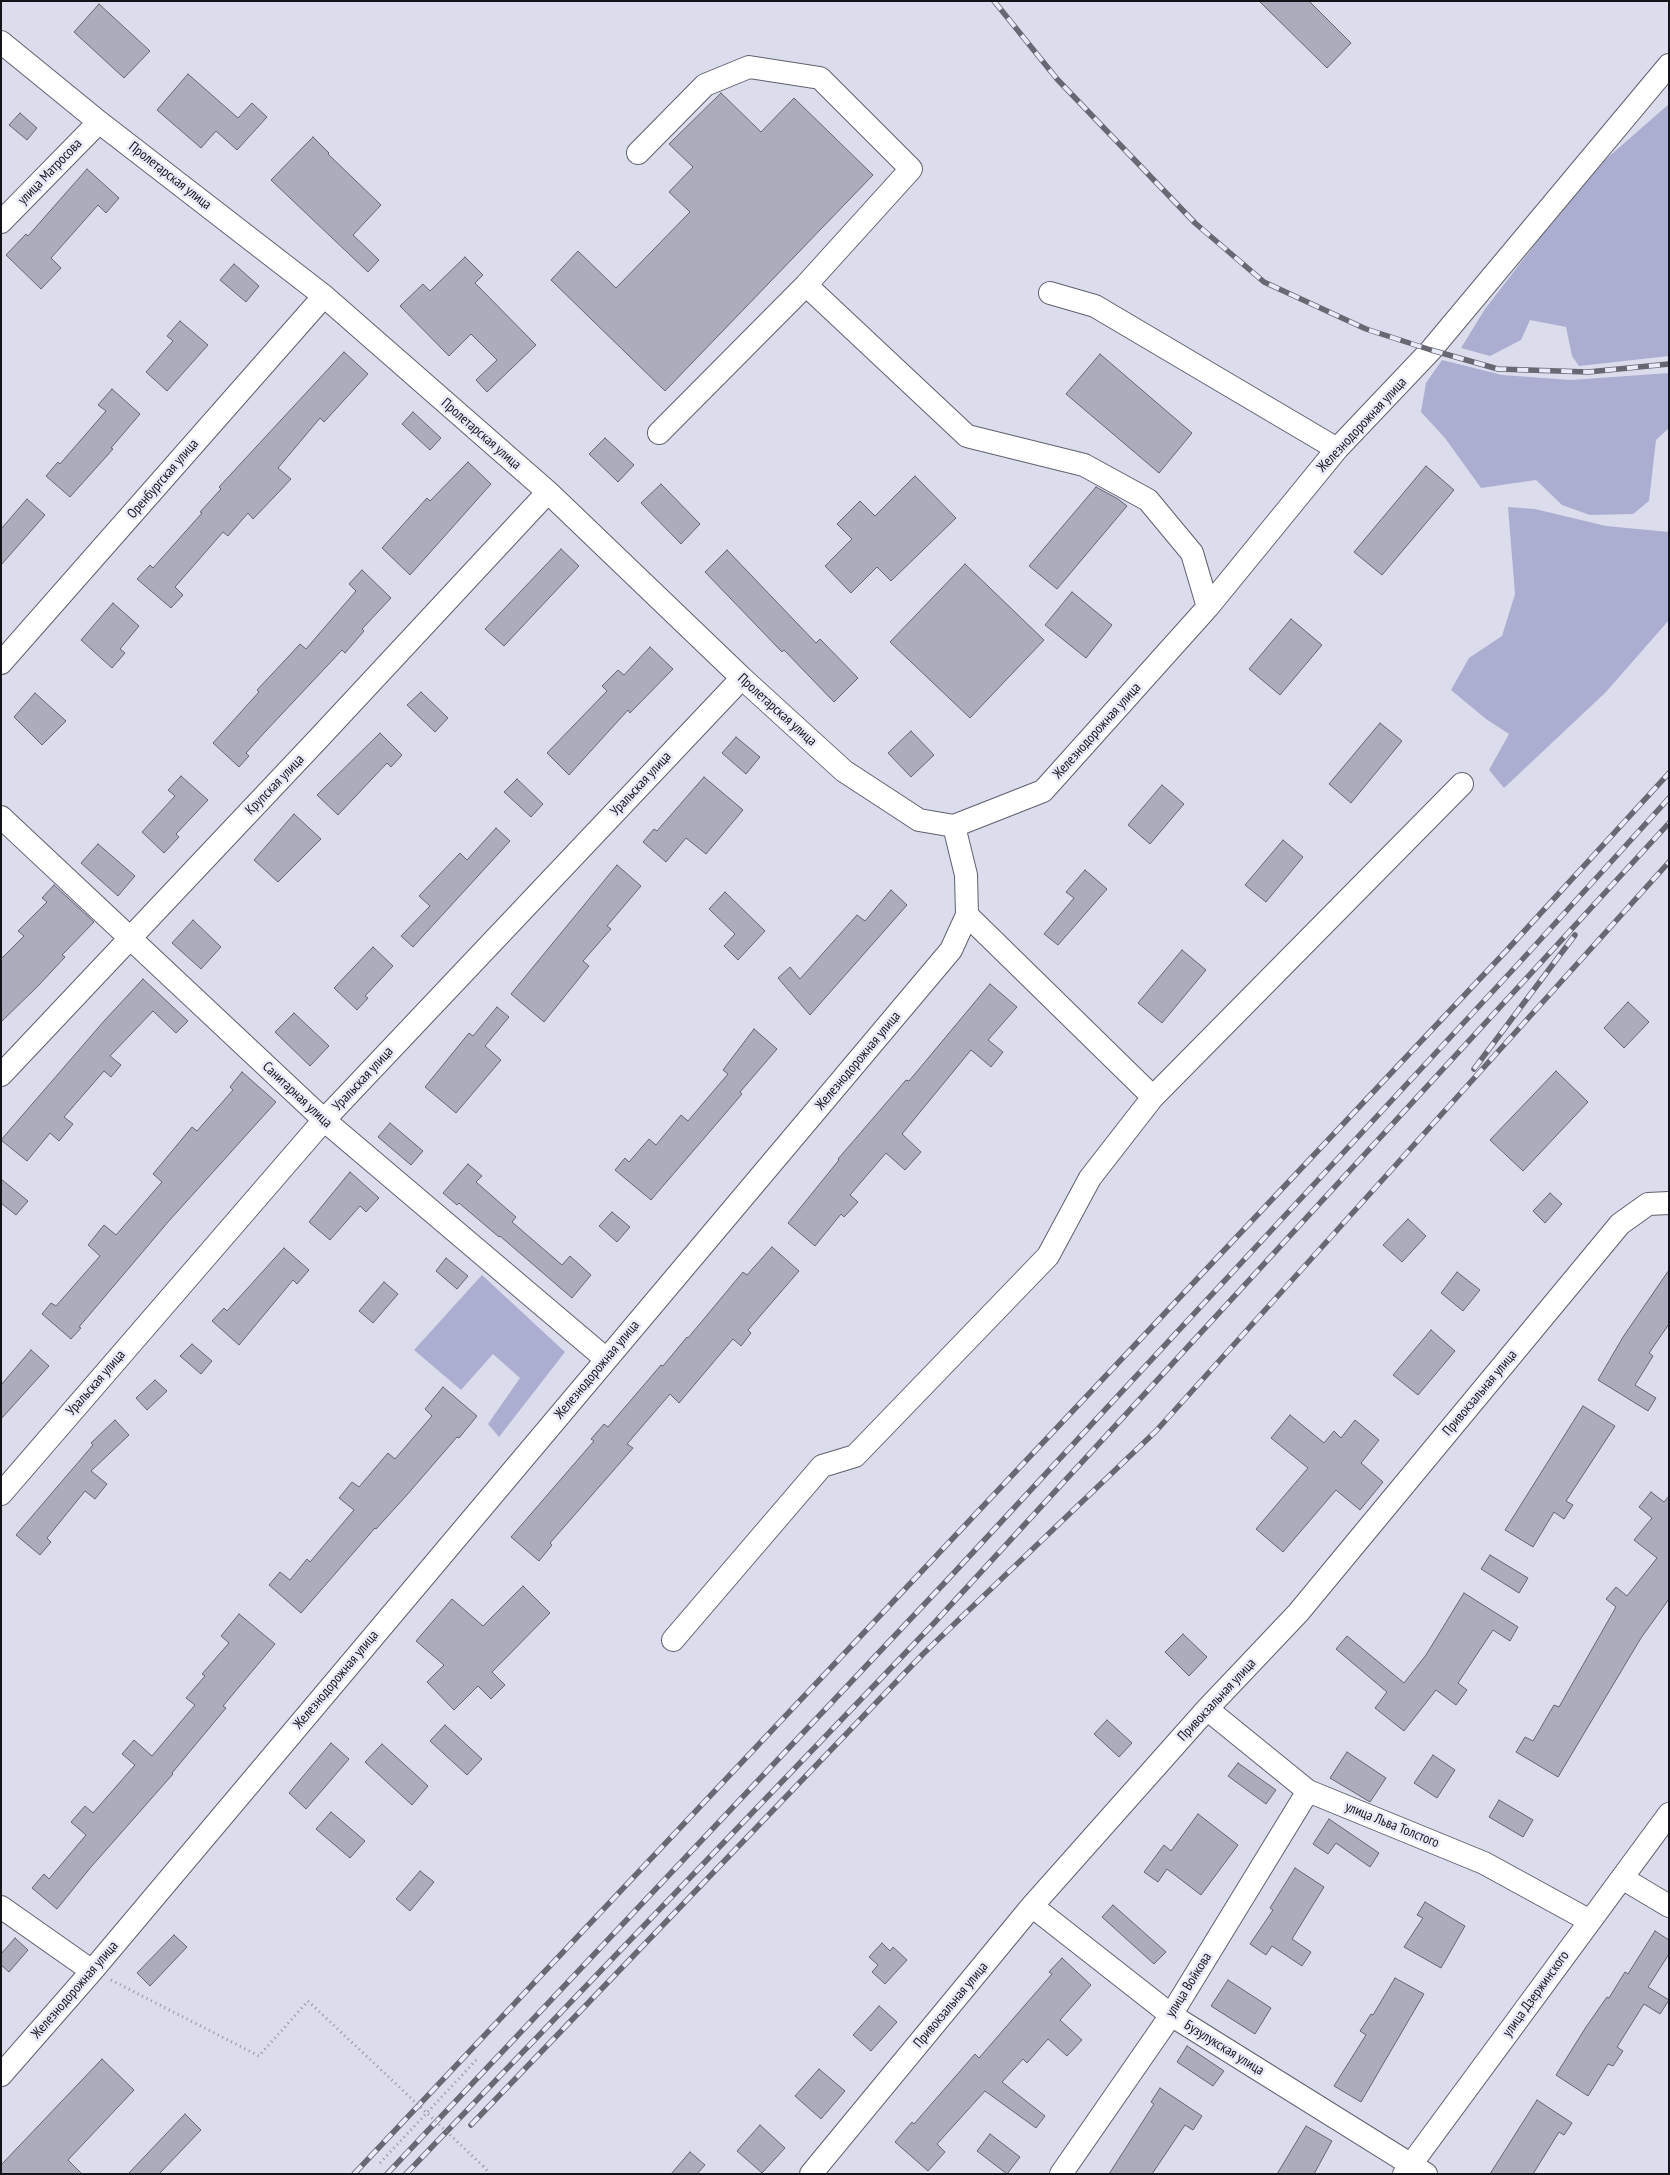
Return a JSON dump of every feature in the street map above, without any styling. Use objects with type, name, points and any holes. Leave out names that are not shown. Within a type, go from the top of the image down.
[{"type":"street","name":"Пролетарская улица","points":[[1,42],[99,122],[324,296],[548,492],[742,678],[844,771],[919,820],[954,826]]},
{"type":"street","name":"Железнодорожная улица","points":[[1,2075],[92,1971],[951,950],[967,915],[966,875],[954,826],[1043,791],[1208,607],[1337,449],[1431,350],[1669,65]]},
{"type":"street","points":[[638,152],[706,85],[749,67],[820,78],[911,169],[806,285],[659,433]]},
{"type":"street","name":"улица Матросова","points":[[1,222],[99,122]]},
{"type":"street","points":[[806,285],[967,436],[1084,464],[1148,500],[1192,553],[1208,607]]},
{"type":"street","points":[[1050,293],[1095,306],[1337,449]]},
{"type":"street","name":"Оренбургская улица","points":[[1,663],[324,296]]},
{"type":"street","name":"Крупская улица","points":[[1,1075],[548,492]]},
{"type":"street","name":"Уральская улица","points":[[1,1494],[324,1120],[742,678]]},
{"type":"street","points":[[673,1640],[822,1466],[855,1456],[1048,1256],[1090,1178],[1153,1098],[1462,784]]},
{"type":"street","name":"Санитарная улица","points":[[1,816],[324,1120],[606,1359]]},
{"type":"street","points":[[967,915],[1153,1098]]},
{"type":"street","name":"Привокзальная улица","points":[[811,2174],[1032,1906],[1207,1709],[1298,1613],[1620,1224],[1648,1204],[1669,1203]]},
{"type":"street","name":"улица Льва Толстого","points":[[1207,1709],[1308,1791],[1484,1863],[1590,1921]]},
{"type":"street","name":"улица Войкова","points":[[1061,2174],[1171,2015],[1308,1791]]},
{"type":"street","name":"улица Дзержинского","points":[[1414,2170],[1590,1921],[1669,1814]]},
{"type":"street","points":[[1622,1878],[1669,1906]]},
{"type":"street","name":"Бузулукская улица","points":[[1032,1906],[1171,2015],[1414,2170]]},
{"type":"street","points":[[1,1907],[92,1971]]},
{"type":"path","points":[[92,1971],[259,2056],[308,2001],[490,2174]]},
{"type":"path","points":[[380,2163],[478,2058]]},
{"type":"shaded area","points":[[1669,104],[1669,356],[1579,366],[1572,356],[1566,327],[1530,320],[1521,340],[1490,356],[1461,348],[1485,309],[1590,173]]},
{"type":"shaded area","points":[[1442,360],[1502,375],[1571,380],[1669,373],[1669,428],[1656,440],[1649,501],[1633,514],[1590,515],[1562,505],[1536,480],[1481,488],[1445,438],[1421,412],[1426,383]]},
{"type":"shaded area","points":[[1508,507],[1535,509],[1606,526],[1669,532],[1669,620],[1606,692],[1504,788],[1489,770],[1509,734],[1486,719],[1451,690],[1469,658],[1502,636],[1515,594]]},
{"type":"shaded area","points":[[482,1275],[565,1352],[499,1437],[488,1424],[520,1378],[493,1354],[461,1390],[414,1350]]},
{"type":"building","points":[[1259,1],[1309,1],[1351,43],[1327,68]]},
{"type":"building","points":[[99,4],[150,51],[124,78],[74,32]]},
{"type":"building","points":[[188,74],[238,118],[252,103],[267,117],[237,150],[216,131],[201,148],[157,110]]},
{"type":"building","points":[[721,93],[761,132],[794,98],[873,175],[665,391],[551,280],[578,251],[616,288],[690,212],[669,192],[693,167],[669,144]]},
{"type":"building","points":[[20,113],[37,128],[27,140],[9,125]]},
{"type":"building","points":[[313,137],[381,205],[353,235],[379,260],[368,272],[271,180]]},
{"type":"building","points":[[87,169],[119,198],[106,213],[98,205],[51,258],[61,268],[41,289],[6,255],[26,234],[28,236]]},
{"type":"building","points":[[465,257],[483,275],[475,283],[536,345],[487,392],[476,380],[497,360],[471,334],[449,356],[400,306],[423,284],[430,291]]},
{"type":"building","points":[[234,264],[259,286],[246,302],[220,280]]},
{"type":"building","points":[[180,321],[208,345],[167,391],[146,372],[173,341],[167,336]]},
{"type":"building","points":[[344,352],[368,374],[324,422],[320,418],[278,468],[291,479],[253,519],[248,513],[228,536],[223,532],[175,587],[183,595],[171,608],[137,579],[150,565],[153,568],[202,513],[200,512],[221,489],[219,487]]},
{"type":"building","points":[[1100,354],[1192,433],[1159,473],[1066,394]]},
{"type":"building","points":[[112,389],[140,414],[111,448],[113,449],[70,497],[46,476],[58,462],[60,464],[106,411],[98,405]]},
{"type":"building","points":[[413,412],[441,438],[430,450],[402,424]]},
{"type":"building","points":[[605,438],[634,465],[618,482],[589,454]]},
{"type":"building","points":[[468,462],[491,484],[410,575],[382,548],[427,498],[430,501]]},
{"type":"building","points":[[1426,466],[1454,490],[1382,575],[1354,552]]},
{"type":"building","points":[[915,476],[956,518],[891,581],[877,567],[851,593],[825,566],[852,539],[837,524],[860,501],[875,516]]},
{"type":"building","points":[[661,484],[700,524],[681,544],[641,503]]},
{"type":"building","points":[[1096,487],[1127,506],[1057,589],[1029,566]]},
{"type":"building","points":[[27,499],[45,515],[1,565],[1,529]]},
{"type":"building","points":[[561,549],[579,566],[504,646],[485,629]]},
{"type":"building","points":[[727,550],[816,643],[820,639],[858,678],[834,702],[784,650],[782,652],[705,572]]},
{"type":"building","points":[[965,564],[1044,640],[970,718],[890,642]]},
{"type":"building","points":[[362,570],[391,598],[362,629],[364,631],[345,653],[342,650],[246,753],[249,756],[239,767],[213,743],[259,692],[257,690],[300,644],[306,649],[356,591],[349,584]]},
{"type":"building","points":[[1072,592],[1112,625],[1086,658],[1045,625]]},
{"type":"building","points":[[113,603],[139,626],[120,649],[125,653],[112,668],[81,640]]},
{"type":"building","points":[[1291,619],[1322,645],[1280,695],[1249,669]]},
{"type":"building","points":[[650,647],[673,669],[630,713],[628,710],[569,775],[547,753],[607,691],[602,686],[618,670],[624,675]]},
{"type":"building","points":[[421,692],[448,718],[435,732],[407,705]]},
{"type":"building","points":[[35,693],[66,721],[42,745],[14,717]]},
{"type":"building","points":[[1380,723],[1402,741],[1351,803],[1329,784]]},
{"type":"building","points":[[911,731],[934,755],[911,777],[888,753]]},
{"type":"building","points":[[380,733],[402,755],[391,767],[387,763],[338,815],[317,795]]},
{"type":"building","points":[[736,737],[760,757],[746,774],[722,753]]},
{"type":"building","points":[[181,776],[208,800],[176,834],[179,837],[164,853],[142,832],[175,796],[168,790]]},
{"type":"building","points":[[704,777],[743,810],[706,854],[686,838],[666,862],[643,842],[654,829],[657,831]]},
{"type":"building","points":[[517,779],[543,804],[531,817],[504,792]]},
{"type":"building","points":[[1162,785],[1184,804],[1150,844],[1128,825]]},
{"type":"building","points":[[294,814],[321,839],[278,882],[254,860]]},
{"type":"building","points":[[496,828],[510,841],[413,947],[401,936],[430,906],[419,896],[460,853],[467,860]]},
{"type":"building","points":[[1283,840],[1303,857],[1266,902],[1245,885]]},
{"type":"building","points":[[98,844],[135,876],[118,896],[81,863]]},
{"type":"building","points":[[617,865],[641,886],[607,926],[611,929],[583,961],[589,966],[544,1022],[511,994]]},
{"type":"building","points":[[1085,870],[1107,889],[1058,945],[1044,934],[1074,898],[1066,892]]},
{"type":"building","points":[[54,885],[94,922],[62,955],[65,957],[1,1022],[1,959],[24,936],[18,931],[47,902],[42,898]]},
{"type":"building","points":[[891,890],[907,905],[810,1015],[778,978],[790,967],[800,979],[857,915],[865,921]]},
{"type":"building","points":[[725,892],[765,931],[738,960],[724,946],[735,934],[709,909]]},
{"type":"building","points":[[193,920],[221,947],[201,969],[172,943]]},
{"type":"building","points":[[373,947],[393,966],[365,996],[368,998],[357,1010],[334,988]]},
{"type":"building","points":[[1182,950],[1206,970],[1162,1023],[1138,1003]]},
{"type":"building","points":[[143,979],[188,1021],[176,1033],[153,1011],[110,1056],[121,1065],[111,1077],[104,1071],[64,1117],[73,1124],[59,1141],[50,1133],[27,1161],[1,1140]]},
{"type":"building","points":[[990,984],[1017,1007],[988,1040],[1003,1052],[991,1067],[971,1050],[902,1134],[921,1152],[905,1170],[886,1153],[850,1195],[858,1202],[844,1217],[841,1214],[815,1246],[788,1223],[838,1159],[906,1080],[909,1081]]},
{"type":"building","points":[[1628,1002],[1649,1022],[1624,1048],[1604,1028]]},
{"type":"building","points":[[497,1007],[509,1017],[485,1046],[501,1060],[456,1113],[425,1087],[469,1033],[473,1036]]},
{"type":"building","points":[[294,1013],[329,1046],[310,1066],[275,1032]]},
{"type":"building","points":[[754,1029],[777,1049],[740,1092],[742,1094],[651,1200],[615,1170],[625,1158],[629,1162],[649,1139],[656,1145],[681,1115],[688,1121],[728,1074],[723,1070]]},
{"type":"building","points":[[1556,1071],[1588,1102],[1523,1171],[1490,1140]]},
{"type":"building","points":[[242,1072],[276,1102],[168,1222],[79,1327],[81,1328],[71,1339],[42,1314],[51,1303],[56,1306],[100,1256],[88,1245],[104,1225],[116,1235],[162,1182],[153,1174],[192,1127],[197,1131],[233,1090],[230,1087]]},
{"type":"building","points":[[390,1123],[423,1151],[411,1165],[378,1137]]},
{"type":"building","points":[[468,1164],[482,1176],[476,1182],[516,1217],[512,1222],[562,1265],[570,1256],[591,1275],[572,1298],[500,1236],[459,1203],[457,1205],[443,1193]]},
{"type":"building","points":[[350,1172],[379,1198],[366,1212],[360,1206],[330,1240],[309,1222]]},
{"type":"building","points":[[1,1179],[28,1201],[16,1215],[1,1203]]},
{"type":"building","points":[[1550,1193],[1562,1204],[1545,1223],[1533,1211]]},
{"type":"building","points":[[612,1212],[630,1227],[617,1242],[599,1226]]},
{"type":"building","points":[[1408,1219],[1426,1236],[1402,1262],[1383,1245]]},
{"type":"building","points":[[772,1247],[799,1271],[748,1330],[751,1333],[741,1346],[733,1339],[679,1403],[670,1394],[627,1444],[633,1448],[550,1543],[552,1545],[539,1561],[511,1537],[594,1441],[591,1439],[604,1424],[608,1427],[661,1365],[663,1366],[688,1338],[743,1272],[747,1275]]},
{"type":"building","points":[[284,1248],[309,1270],[297,1284],[293,1280],[239,1345],[212,1321],[224,1308],[227,1311]]},
{"type":"building","points":[[446,1258],[468,1276],[457,1289],[436,1271]]},
{"type":"building","points":[[1669,1270],[1669,1324],[1649,1353],[1653,1356],[1635,1385],[1656,1398],[1648,1411],[1598,1380],[1623,1337]]},
{"type":"building","points":[[1457,1272],[1480,1290],[1463,1311],[1441,1293]]},
{"type":"building","points":[[384,1282],[398,1294],[373,1323],[359,1311]]},
{"type":"building","points":[[1431,1330],[1455,1351],[1418,1395],[1393,1375]]},
{"type":"building","points":[[192,1344],[212,1361],[201,1374],[180,1356]]},
{"type":"building","points":[[31,1350],[49,1366],[1,1419],[1,1385]]},
{"type":"building","points":[[155,1380],[167,1391],[147,1410],[136,1398]]},
{"type":"building","points":[[443,1387],[477,1416],[301,1613],[269,1585],[280,1572],[290,1580],[307,1559],[310,1562],[354,1510],[339,1498],[352,1482],[359,1487],[388,1453],[395,1459],[432,1416],[425,1409]]},
{"type":"building","points":[[1583,1406],[1615,1426],[1566,1501],[1573,1505],[1564,1519],[1554,1512],[1533,1547],[1505,1530]]},
{"type":"building","points":[[1290,1415],[1324,1443],[1334,1431],[1341,1438],[1355,1420],[1379,1440],[1361,1463],[1383,1482],[1360,1510],[1336,1490],[1283,1552],[1256,1529],[1308,1468],[1271,1438]]},
{"type":"building","points":[[115,1420],[129,1435],[91,1471],[107,1484],[95,1499],[85,1491],[47,1538],[51,1542],[40,1555],[16,1535],[93,1445],[91,1443]]},
{"type":"building","points":[[1651,1492],[1664,1502],[1669,1496],[1669,1599],[1641,1638],[1558,1777],[1516,1752],[1525,1737],[1533,1741],[1554,1705],[1559,1707],[1616,1607],[1606,1599],[1616,1587],[1627,1596],[1657,1558],[1634,1540],[1652,1518],[1639,1507]]},
{"type":"building","points":[[1490,1555],[1528,1578],[1519,1593],[1481,1569]]},
{"type":"building","points":[[523,1586],[550,1613],[492,1672],[505,1685],[491,1699],[478,1686],[454,1710],[427,1682],[444,1665],[416,1641],[452,1599],[483,1626]]},
{"type":"building","points":[[1464,1593],[1518,1627],[1510,1641],[1493,1630],[1458,1683],[1467,1690],[1456,1705],[1436,1690],[1404,1731],[1375,1708],[1387,1692],[1336,1649],[1347,1636],[1404,1683],[1426,1655]]},
{"type":"building","points":[[239,1614],[275,1644],[223,1706],[226,1708],[173,1774],[91,1867],[57,1909],[32,1888],[44,1874],[49,1879],[86,1835],[71,1822],[85,1806],[93,1813],[135,1765],[122,1754],[134,1740],[152,1756],[195,1705],[186,1698],[205,1676],[202,1674],[229,1643],[221,1636]]},
{"type":"building","points":[[1183,1634],[1207,1657],[1189,1676],[1165,1652]]},
{"type":"building","points":[[1107,1720],[1132,1743],[1119,1757],[1094,1734]]},
{"type":"building","points":[[445,1725],[482,1759],[467,1775],[430,1741]]},
{"type":"building","points":[[331,1743],[349,1759],[306,1809],[289,1793]]},
{"type":"building","points":[[382,1744],[428,1786],[412,1805],[365,1762]]},
{"type":"building","points":[[1347,1752],[1386,1778],[1370,1802],[1330,1778]]},
{"type":"building","points":[[1433,1755],[1455,1770],[1437,1798],[1414,1783]]},
{"type":"building","points":[[1238,1763],[1276,1790],[1266,1804],[1228,1776]]},
{"type":"building","points":[[1499,1800],[1533,1820],[1523,1837],[1489,1817]]},
{"type":"building","points":[[331,1812],[365,1841],[350,1858],[316,1829]]},
{"type":"building","points":[[1198,1814],[1238,1845],[1201,1895],[1167,1869],[1158,1882],[1144,1872],[1164,1845],[1171,1851]]},
{"type":"building","points":[[1329,1819],[1379,1853],[1370,1867],[1336,1843],[1328,1854],[1313,1844]]},
{"type":"building","points":[[1295,1868],[1324,1887],[1292,1939],[1311,1952],[1302,1966],[1272,1946],[1266,1955],[1250,1944],[1273,1910],[1270,1908]]},
{"type":"building","points":[[420,1871],[434,1882],[410,1911],[396,1899]]},
{"type":"building","points":[[1425,1902],[1465,1926],[1441,1968],[1404,1947],[1423,1918],[1417,1915]]},
{"type":"building","points":[[1113,1905],[1166,1952],[1154,1964],[1102,1917]]},
{"type":"building","points":[[1655,1931],[1669,1940],[1669,1954],[1648,1987],[1669,2000],[1660,2014],[1644,2004],[1617,2047],[1623,2051],[1613,2066],[1608,2064],[1588,2096],[1556,2075],[1586,2027],[1607,1997],[1609,1998],[1625,1972],[1628,1974]]},
{"type":"building","points":[[174,1935],[187,1947],[150,1986],[137,1973]]},
{"type":"building","points":[[15,1938],[28,1950],[9,1972],[1,1965],[1,1954]]},
{"type":"building","points":[[882,1943],[890,1951],[893,1947],[907,1960],[885,1984],[872,1972],[878,1965],[869,1957]]},
{"type":"building","points":[[1062,1958],[1091,1985],[1060,2020],[1082,2040],[1067,2056],[1048,2039],[1027,2063],[1023,2059],[1002,2082],[1045,2116],[1036,2128],[985,2091],[937,2144],[945,2152],[928,2171],[895,2142],[912,2122],[914,2124],[975,2054],[979,2058],[1052,1974],[1049,1972]]},
{"type":"building","points":[[1395,1978],[1424,1994],[1361,2102],[1334,2086],[1366,2035],[1360,2031],[1371,2014],[1373,2015]]},
{"type":"building","points":[[1228,1980],[1271,2008],[1255,2034],[1211,2006]]},
{"type":"building","points":[[879,2006],[897,2022],[871,2051],[853,2035]]},
{"type":"building","points":[[1187,2046],[1224,2071],[1213,2086],[1177,2062]]},
{"type":"building","points":[[102,2059],[134,2090],[68,2160],[82,2174],[1,2174],[1,2165]]},
{"type":"building","points":[[819,2069],[845,2091],[821,2119],[795,2096]]},
{"type":"building","points":[[1160,2088],[1202,2116],[1193,2130],[1185,2125],[1152,2174],[1109,2174],[1154,2104],[1151,2102]]},
{"type":"building","points":[[1537,2100],[1572,2123],[1564,2135],[1559,2132],[1533,2174],[1490,2174]]},
{"type":"building","points":[[185,2114],[201,2130],[159,2174],[128,2174]]},
{"type":"building","points":[[760,2125],[785,2148],[762,2173],[737,2151]]},
{"type":"building","points":[[1306,2126],[1332,2141],[1314,2174],[1277,2174]]},
{"type":"building","points":[[990,2134],[1020,2157],[1007,2174],[977,2151]]},
{"type":"building","points":[[690,2152],[705,2165],[697,2174],[671,2174]]},
{"type":"railway","points":[[994,1],[1057,79],[1195,223],[1264,282],[1366,329],[1498,369],[1588,372],[1669,364]]},
{"type":"railway","points":[[354,2174],[1507,950],[1669,773]]},
{"type":"railway","points":[[387,2174],[951,1576],[1520,962],[1669,798]]},
{"type":"railway","points":[[406,2174],[936,1621],[1669,823]]},
{"type":"railway","points":[[471,2125],[923,1654],[1156,1431],[1669,862]]},
{"type":"railway","points":[[1474,1069],[1575,935]]}]
